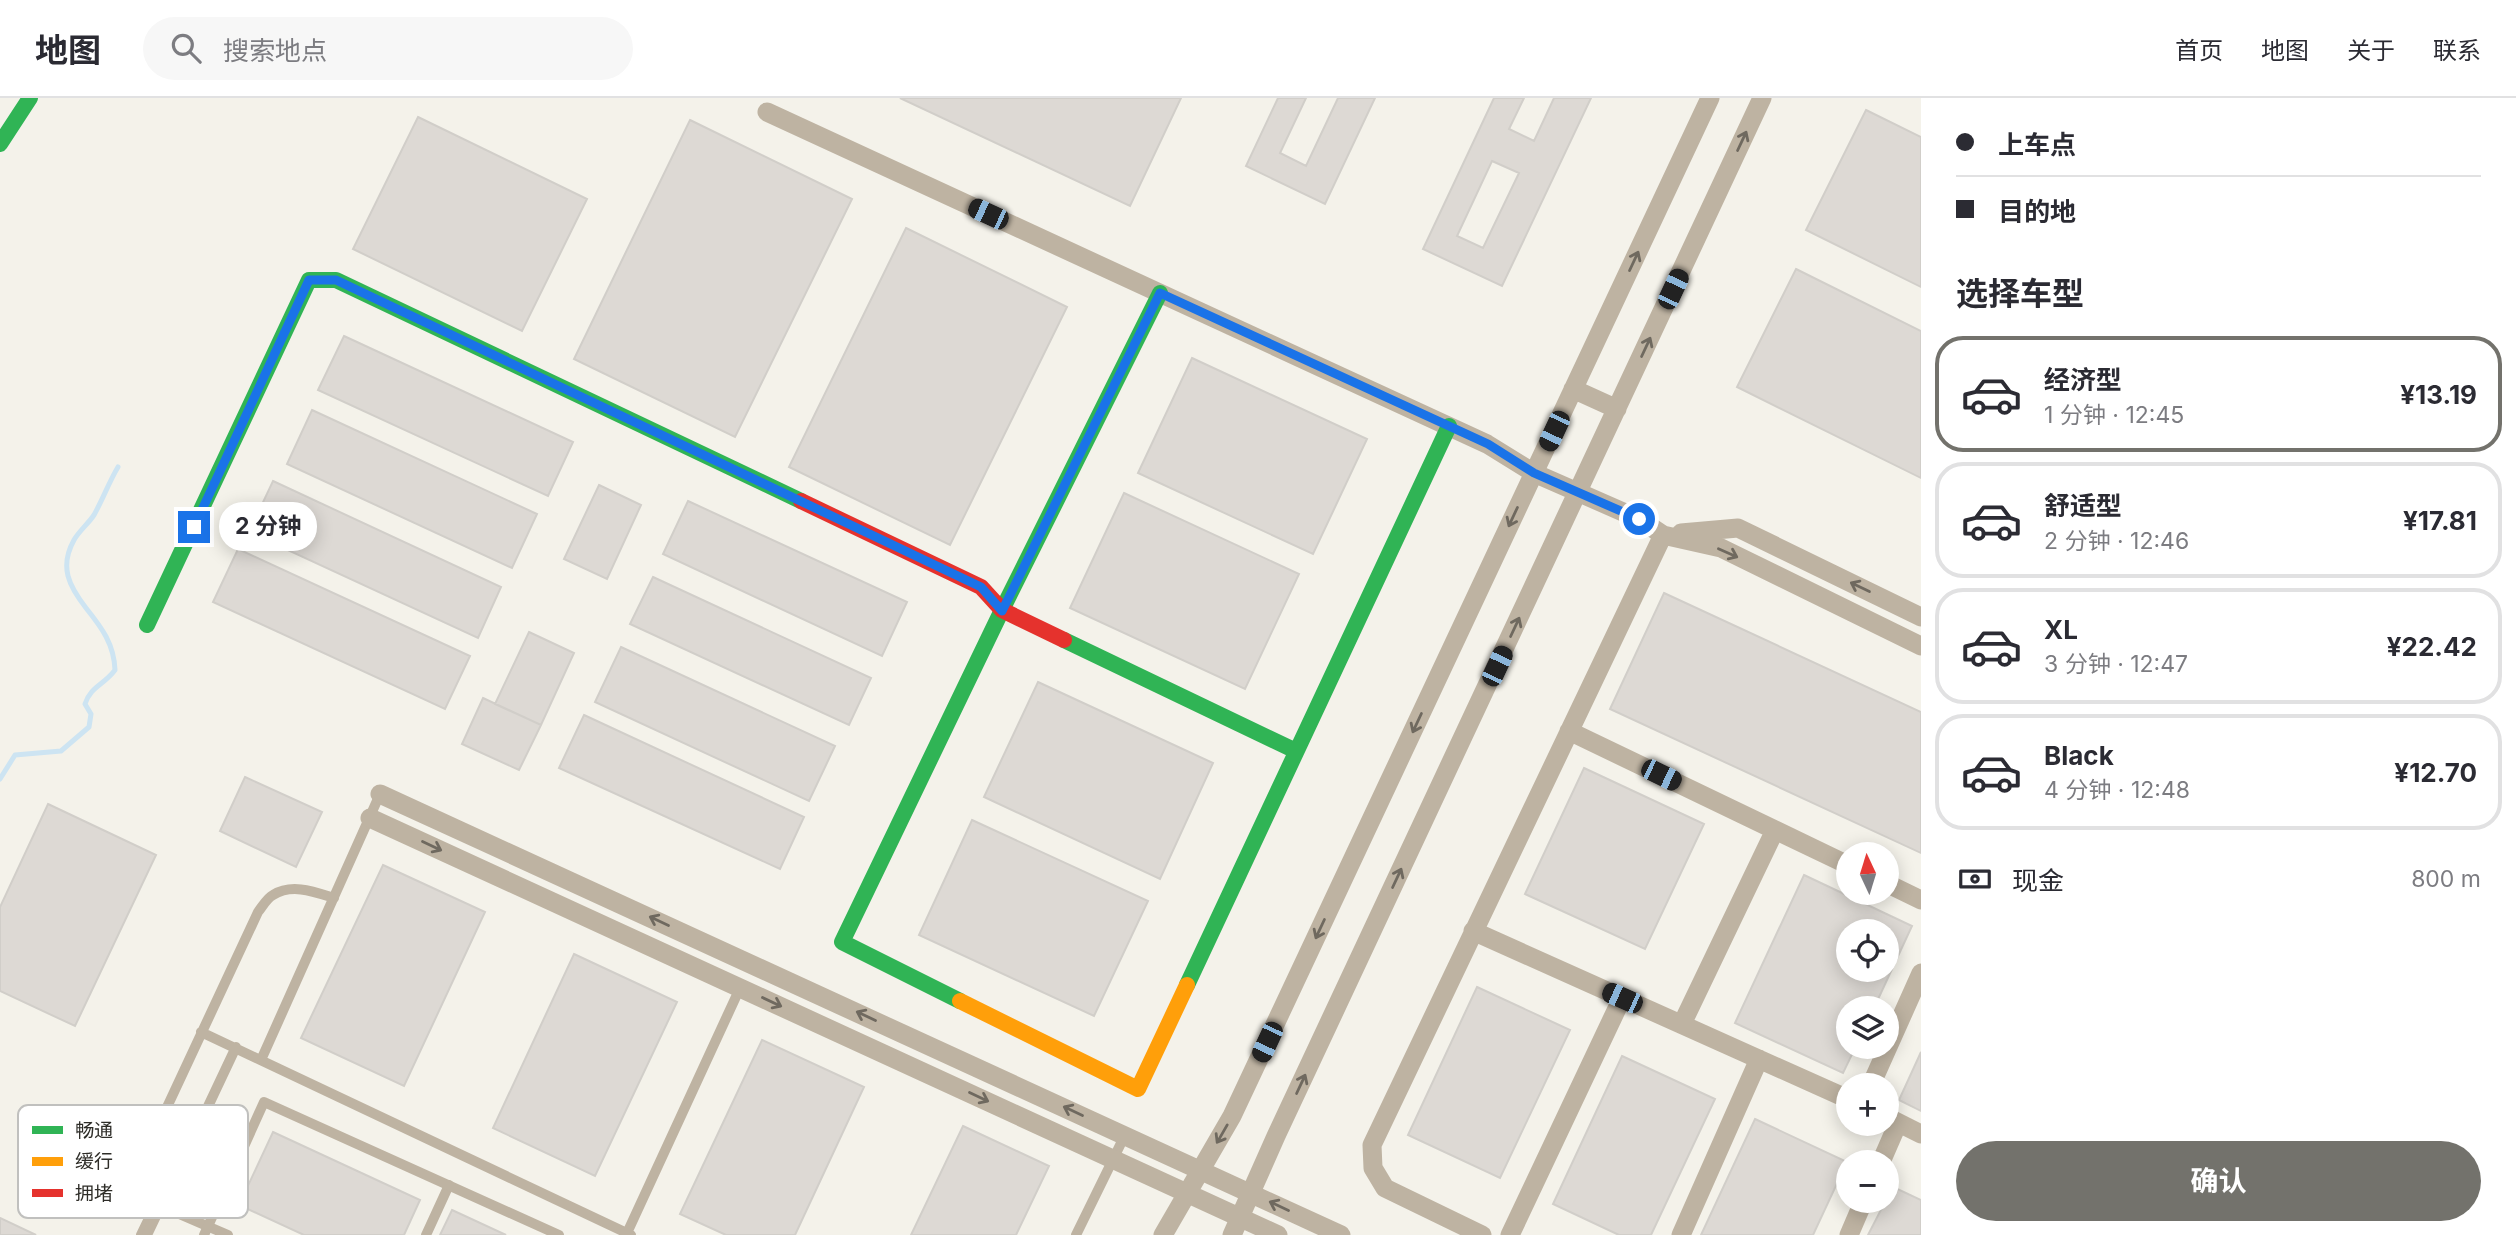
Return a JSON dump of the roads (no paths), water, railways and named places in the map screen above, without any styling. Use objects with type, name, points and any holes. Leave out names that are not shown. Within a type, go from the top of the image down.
[{"type":"street","points":[[0,144],[30,98]]},
{"type":"street","points":[[1163,1235],[1232,1116],[1710,98]]},
{"type":"street","points":[[1236,1226],[1762,98]]},
{"type":"street","points":[[766,112],[1488,444],[1534,473],[1639,519],[1663,535],[1721,548],[1921,646]]},
{"type":"street","points":[[147,625],[309,280],[336,280],[981,587],[1002,611],[1296,751]]},
{"type":"street","points":[[1160,293],[842,942],[1138,1088],[1449,426]]},
{"type":"street","points":[[1573,389],[1617,409]]},
{"type":"street","points":[[1663,535],[1738,528],[1921,617]]},
{"type":"street","points":[[1482,1235],[1391,1193],[1380,1182],[1371,1160],[1374,1138],[1663,535]]},
{"type":"street","points":[[1569,731],[1836,859]]},
{"type":"street","points":[[380,794],[1338,1234]]},
{"type":"street","points":[[370,818],[1188,1193],[1236,1226],[1278,1235]]},
{"type":"street","points":[[1682,1024],[1775,830]]},
{"type":"street","points":[[1899,889],[1921,900]]},
{"type":"street","points":[[1473,931],[1836,1094]]},
{"type":"street","points":[[1876,1073],[1921,973]]},
{"type":"street","points":[[1510,1235],[1622,998]]},
{"type":"street","points":[[1681,1235],[1759,1059]]},
{"type":"street","points":[[1899,1123],[1921,1134]]},
{"type":"street","points":[[1849,1235],[1858,1213]]},
{"type":"lane","points":[[261,1060],[380,794]]},
{"type":"lane","points":[[168,1105],[258,912],[272,895],[305,889],[334,898]]},
{"type":"lane","points":[[201,1032],[629,1234],[740,988]]},
{"type":"lane","points":[[209,1105],[236,1047]]},
{"type":"lane","points":[[248,1137],[264,1102],[559,1235]]},
{"type":"lane","points":[[1076,1235],[1125,1135]]},
{"type":"lane","points":[[426,1235],[449,1185]]},
{"type":"lane","points":[[141,1235],[149,1218]]},
{"type":"lane","points":[[147,1235],[155,1218]]},
{"type":"lane","points":[[189,1218],[228,1235]]},
{"type":"lane","points":[[204,1235],[212,1218]]},
{"type":"waterway","points":[[0,779],[15,755],[61,751],[89,727],[91,714],[85,704],[94,689],[115,670],[106,637],[71,584],[67,559],[74,540],[94,515],[118,467]]}]
